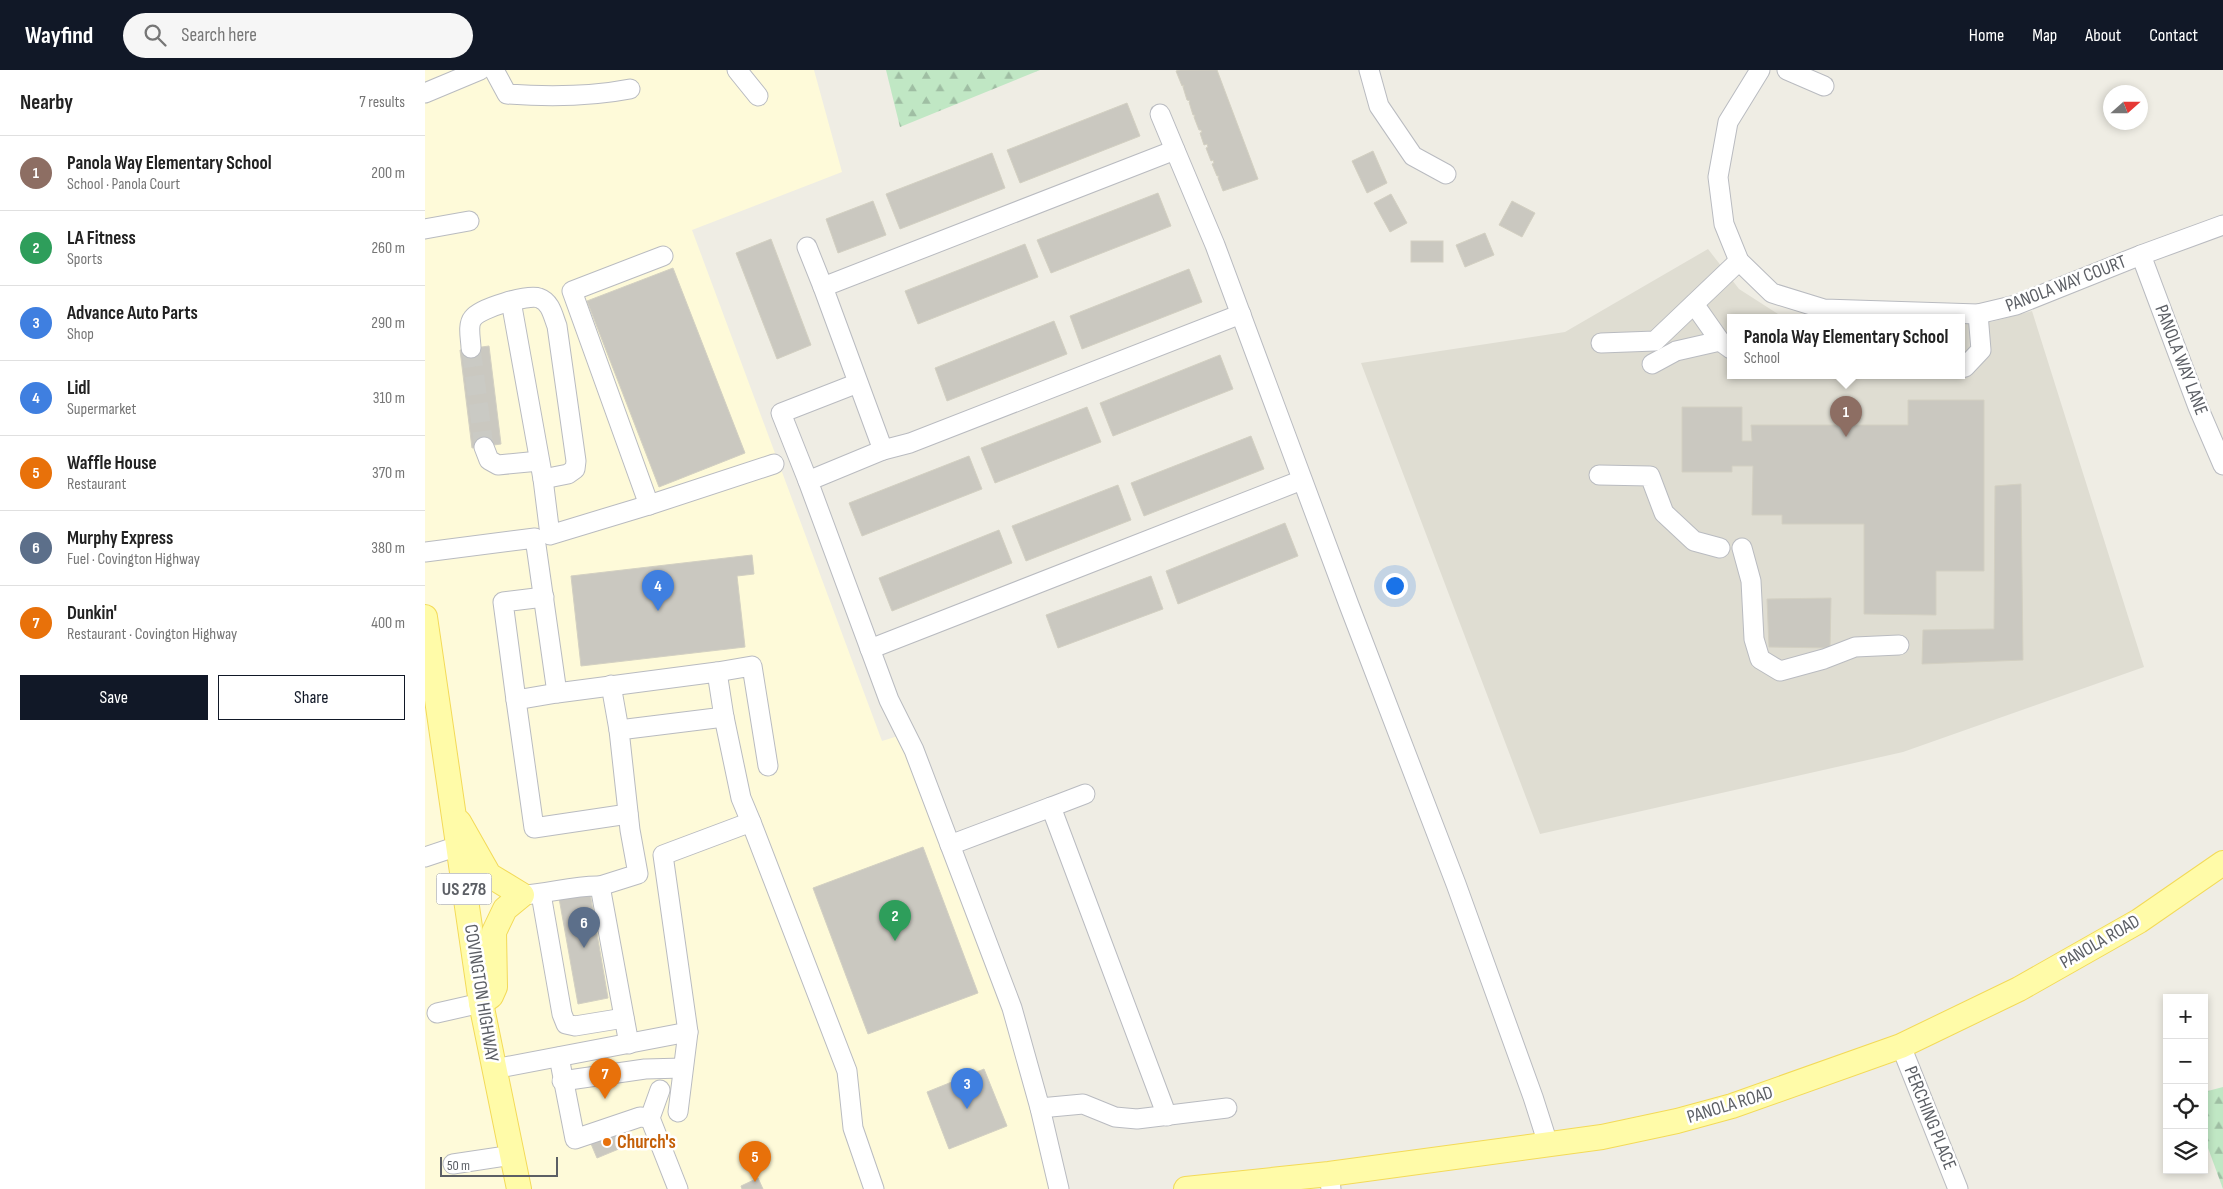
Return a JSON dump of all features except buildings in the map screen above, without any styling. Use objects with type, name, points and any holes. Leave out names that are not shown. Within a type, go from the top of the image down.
[{"type":"main road","name":"COVINGTON HIGHWAY","points":[[425,617],[481,1003],[519,1189]]},
{"type":"main road","points":[[452,809],[489,875],[531,895]]},
{"type":"main road","name":"PANOLA ROAD","points":[[1186,1189],[1330,1182],[1548,1144],[1602,1137],[1677,1121],[1732,1106],[1901,1046],[2019,989],[2139,921],[2223,862]]},
{"type":"main road","points":[[481,1003],[491,996],[495,987],[493,932],[505,909],[531,895]]},
{"type":"street","points":[[425,93],[480,70]]},
{"type":"street","points":[[494,70],[507,94],[543,96],[599,95],[630,89]]},
{"type":"street","points":[[737,70],[758,96]]},
{"type":"street","points":[[1369,70],[1379,106],[1413,156],[1446,174]]},
{"type":"street","points":[[1601,343],[1655,341],[1739,262],[1724,224],[1718,177],[1728,122],[1761,70]]},
{"type":"street","points":[[1787,70],[1824,86]]},
{"type":"street","points":[[1161,114],[1215,245],[1302,480],[1456,884],[1533,1097],[1548,1144]]},
{"type":"street","points":[[823,286],[1175,150]]},
{"type":"street","points":[[425,229],[469,221]]},
{"type":"street","name":"PANOLA WAY COURT","points":[[1739,262],[1772,293],[1824,309],[1978,314],[2016,305],[2223,224]]},
{"type":"street","points":[[807,247],[883,450]]},
{"type":"street","name":"PANOLA WAY LANE","points":[[2141,255],[2198,407],[2223,465]]},
{"type":"street","points":[[649,506],[572,291],[663,256]]},
{"type":"street","points":[[471,348],[470,326],[472,318],[480,312],[529,296],[540,298],[551,307],[557,326],[570,412],[575,469],[568,474],[498,465],[489,460],[484,446]]},
{"type":"street","points":[[511,301],[541,470],[550,535],[649,506],[774,464]]},
{"type":"street","points":[[1694,304],[1726,345]]},
{"type":"street","points":[[808,481],[883,450],[910,442],[1241,314]]},
{"type":"street","points":[[1965,367],[1981,350],[1978,314]]},
{"type":"street","points":[[1652,364],[1676,351],[1726,345]]},
{"type":"street","points":[[858,383],[781,413],[889,700],[914,750],[1012,1008],[1040,1108],[1059,1189]]},
{"type":"street","points":[[1599,476],[1650,476],[1664,513],[1694,541],[1720,548]]},
{"type":"street","points":[[870,649],[1302,480]]},
{"type":"street","points":[[425,552],[535,538],[557,693]]},
{"type":"street","points":[[1742,548],[1751,582],[1754,639],[1760,659],[1780,671],[1824,659],[1855,647],[1899,646]]},
{"type":"street","points":[[544,597],[503,602],[534,828],[628,814]]},
{"type":"street","points":[[516,700],[752,666],[768,766]]},
{"type":"street","points":[[717,672],[723,717],[741,798],[847,1071],[853,1128],[874,1189]]},
{"type":"street","points":[[611,686],[619,730],[628,814],[638,874]]},
{"type":"street","points":[[619,730],[723,717]]},
{"type":"street","points":[[950,845],[1085,794]]},
{"type":"street","points":[[1051,807],[1167,1116]]},
{"type":"street","points":[[678,1112],[688,1032],[663,856],[751,822]]},
{"type":"street","points":[[425,857],[458,846]]},
{"type":"street","points":[[624,1018],[575,1026],[566,1024],[531,895],[591,885],[600,886],[638,874],[665,869]]},
{"type":"street","points":[[600,886],[629,1044]]},
{"type":"street","points":[[437,1013],[481,1003]]},
{"type":"street","points":[[494,1069],[688,1032]]},
{"type":"street","name":"PERCHING PLACE","points":[[1901,1046],[1958,1189]]},
{"type":"street","points":[[559,1057],[575,1139],[640,1117],[651,1118]]},
{"type":"street","points":[[562,1080],[645,1069],[683,1068]]},
{"type":"street","points":[[645,1069],[660,1090]]},
{"type":"street","points":[[660,1090],[681,1087]]},
{"type":"street","points":[[660,1090],[651,1118],[678,1189]]},
{"type":"street","points":[[1040,1108],[1083,1104],[1115,1117],[1137,1118],[1227,1108]]},
{"type":"street","points":[[453,1164],[512,1155]]},
{"type":"shaded area","points":[[425,70],[814,70],[842,172],[692,230],[882,741],[914,731],[1067,1189],[425,1189]]},
{"type":"shaded area","points":[[1708,249],[1739,289],[1778,314],[1727,314],[1727,379],[1965,379],[1965,323],[1991,322],[2032,311],[2144,667],[1903,752],[1540,834],[1361,363],[1565,332]]},
{"type":"green space","points":[[886,70],[1040,70],[900,127]]},
{"type":"green space","points":[[2223,1087],[2223,1189],[2208,1148],[2208,1091]]},
{"type":"tunnel","points":[[471,348],[484,447]]},
{"type":"place","name":"Panola Way Elementary School","points":[[1846,437]]},
{"type":"place","name":"Lidl","points":[[658,611]]},
{"type":"place","name":"LA Fitness","points":[[895,941]]},
{"type":"place","name":"Murphy Express","points":[[584,948]]},
{"type":"place","name":"Dunkin'","points":[[605,1099]]},
{"type":"place","name":"Advance Auto Parts","points":[[967,1109]]},
{"type":"place","name":"Church's","points":[[607,1142]]},
{"type":"place","name":"Waffle House","points":[[755,1182]]}]
